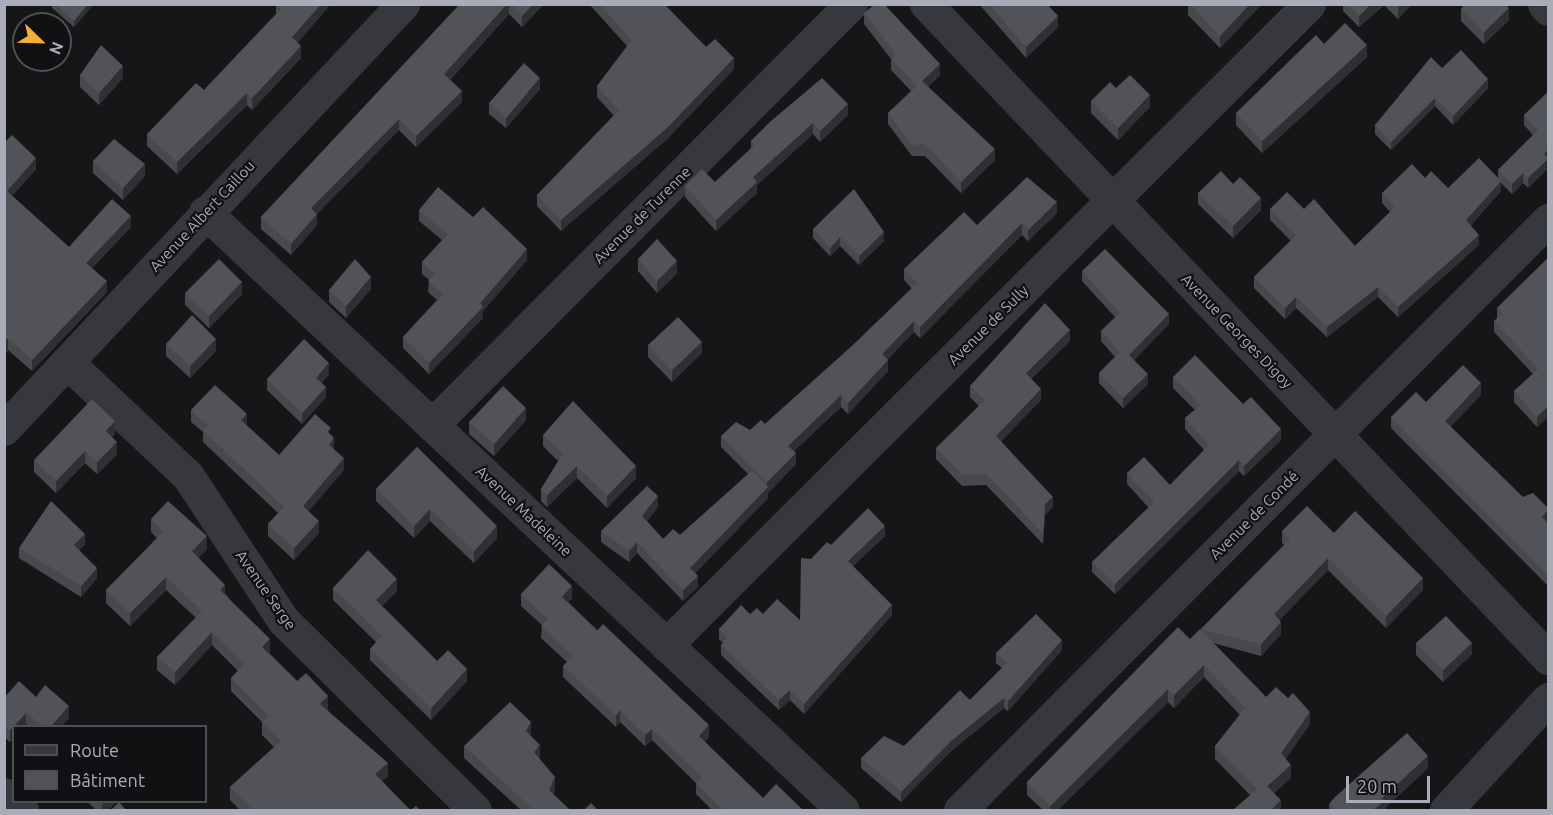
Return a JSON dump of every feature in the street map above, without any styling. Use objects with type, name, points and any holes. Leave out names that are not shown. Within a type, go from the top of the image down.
[{"type":"street","name":"Avenue Albert Caillou","points":[[4,429],[205,212],[403,4]]},
{"type":"street","name":"Avenue de Turenne","points":[[432,425],[851,4]]},
{"type":"street","name":"Avenue Georges Digoy","points":[[926,4],[1111,202],[1548,658]]},
{"type":"street","name":"Avenue de Sully","points":[[666,645],[1309,4]]},
{"type":"street","points":[[1544,4],[1548,9]]},
{"type":"street","name":"Avenue Madeleine","points":[[205,212],[843,810]]},
{"type":"street","name":"Avenue de Condé","points":[[960,810],[1548,220]]},
{"type":"street","name":"Avenue Serge","points":[[67,362],[188,476],[283,620],[475,810]]},
{"type":"street","points":[[1446,810],[1548,699]]},
{"type":"building","points":[[55,4],[88,4],[74,21],[72,12],[64,12]]},
{"type":"building","points":[[276,4],[321,4],[292,37],[301,46],[252,98],[247,93],[177,162],[147,134],[196,83],[204,90],[281,9]]},
{"type":"building","points":[[460,4],[507,4],[444,74],[462,91],[416,136],[399,119],[311,208],[317,214],[291,244],[261,217]]},
{"type":"building","points":[[511,4],[533,4],[522,16]]},
{"type":"building","points":[[599,4],[664,4],[706,47],[715,39],[734,58],[667,128],[561,220],[537,195],[619,110],[597,86],[632,40]]},
{"type":"building","points":[[875,4],[884,4],[940,64],[922,81],[995,149],[961,182],[925,144],[912,145],[888,113],[917,86],[891,59],[896,54],[864,13]]},
{"type":"building","points":[[989,4],[1047,4],[1058,16],[1026,47]]},
{"type":"building","points":[[1190,4],[1250,4],[1220,36]]},
{"type":"building","points":[[1347,4],[1371,4],[1359,16]]},
{"type":"building","points":[[1465,4],[1506,4],[1509,8],[1484,32],[1461,9]]},
{"type":"building","points":[[1345,23],[1367,45],[1262,141],[1236,113],[1316,35],[1324,44]]},
{"type":"building","points":[[101,45],[123,66],[99,93],[80,75]]},
{"type":"building","points":[[1461,50],[1488,79],[1453,116],[1435,98],[1391,142],[1375,125],[1431,57],[1442,68]]},
{"type":"building","points":[[524,63],[540,78],[506,118],[489,103]]},
{"type":"building","points":[[1130,75],[1150,95],[1118,128],[1091,101],[1110,82],[1116,88]]},
{"type":"building","points":[[822,78],[848,104],[820,131],[813,123],[753,177],[757,182],[716,220],[685,186],[702,169],[715,182],[755,145],[751,141],[771,121]]},
{"type":"building","points":[[1548,92],[1548,149],[1544,154],[1548,159],[1528,178],[1523,173],[1512,184],[1498,170],[1538,130],[1524,115]]},
{"type":"building","points":[[12,135],[36,158],[7,191],[69,247],[112,199],[131,216],[86,263],[107,281],[32,360],[8,338],[4,342],[4,143]]},
{"type":"building","points":[[114,139],[145,164],[123,188],[93,161]]},
{"type":"building","points":[[1479,158],[1501,181],[1466,220],[1479,235],[1398,307],[1378,287],[1327,327],[1296,297],[1285,308],[1254,277],[1296,235],[1270,209],[1287,192],[1304,209],[1314,199],[1355,246],[1395,207],[1382,193],[1412,164],[1425,178],[1431,171],[1448,188]]},
{"type":"building","points":[[1221,171],[1233,184],[1240,177],[1261,198],[1233,226],[1198,193]]},
{"type":"building","points":[[1027,177],[1057,202],[1028,230],[1022,223],[920,327],[914,321],[882,354],[888,360],[848,403],[841,395],[788,446],[796,453],[767,482],[721,436],[736,422],[750,430],[761,420],[765,424],[852,346],[917,283],[904,269],[964,212],[977,225]]},
{"type":"building","points":[[438,187],[473,217],[483,207],[527,249],[480,303],[483,307],[429,363],[403,337],[443,294],[428,281],[435,274],[422,262],[448,234],[419,210]]},
{"type":"building","points":[[854,189],[884,232],[859,256],[840,237],[830,248],[813,229]]},
{"type":"building","points":[[657,239],[677,261],[657,281],[638,259]]},
{"type":"building","points":[[1105,249],[1169,314],[1129,355],[1148,374],[1123,398],[1099,373],[1120,352],[1101,331],[1120,313],[1082,271]]},
{"type":"building","points":[[1548,258],[1548,406],[1537,417],[1514,391],[1538,369],[1494,321],[1502,313],[1497,308]]},
{"type":"building","points":[[219,259],[242,282],[209,316],[185,293]]},
{"type":"building","points":[[355,259],[371,277],[346,306],[329,290]]},
{"type":"building","points":[[1045,303],[1070,330],[1026,373],[1041,389],[996,436],[1053,497],[1045,504],[1043,533],[986,474],[962,475],[936,448],[985,400],[970,386]]},
{"type":"building","points":[[192,315],[216,339],[190,366],[166,344]]},
{"type":"building","points":[[678,317],[702,342],[672,370],[648,345]]},
{"type":"building","points":[[304,339],[329,363],[316,378],[326,387],[302,413],[267,379]]},
{"type":"building","points":[[1195,355],[1243,404],[1251,397],[1281,429],[1244,466],[1239,460],[1115,584],[1092,562],[1154,502],[1127,473],[1144,457],[1170,485],[1209,445],[1185,418],[1200,405],[1173,377]]},
{"type":"building","points":[[1463,365],[1481,383],[1445,421],[1523,497],[1533,493],[1548,508],[1542,517],[1548,523],[1548,575],[1391,417],[1416,392],[1426,402]]},
{"type":"building","points":[[215,385],[247,414],[241,420],[279,455],[315,414],[331,428],[328,432],[334,438],[329,445],[344,458],[303,506],[319,521],[294,548],[268,524],[284,507],[203,430],[208,425],[191,410]]},
{"type":"building","points":[[503,386],[526,408],[494,444],[469,422]]},
{"type":"building","points":[[92,399],[115,421],[106,431],[117,442],[97,462],[85,451],[56,481],[34,460]]},
{"type":"building","points":[[573,401],[636,466],[607,496],[577,466],[547,495],[541,489],[563,454],[543,435]]},
{"type":"building","points":[[417,447],[497,526],[474,551],[430,509],[414,526],[376,489]]},
{"type":"building","points":[[752,471],[768,487],[690,568],[698,576],[683,590],[637,542],[629,551],[601,531],[647,486],[658,496],[642,516],[663,539],[673,529],[680,535]]},
{"type":"building","points":[[51,501],[85,534],[74,545],[97,568],[81,586],[19,548]]},
{"type":"building","points":[[168,501],[207,536],[192,551],[225,585],[220,590],[270,639],[262,647],[297,681],[306,673],[328,696],[320,704],[388,763],[375,774],[410,810],[254,810],[230,787],[281,741],[262,722],[269,716],[231,678],[244,664],[212,632],[175,672],[157,657],[202,611],[166,577],[130,613],[106,590],[163,532],[151,519]]},
{"type":"building","points":[[1307,506],[1334,533],[1355,511],[1423,578],[1386,616],[1328,558],[1274,614],[1281,622],[1261,644],[1201,629],[1290,539],[1282,531]]},
{"type":"building","points":[[868,508],[885,526],[848,561],[892,605],[804,704],[790,690],[779,700],[721,645],[727,638],[719,629],[741,605],[750,614],[757,608],[763,614],[777,599],[800,620],[801,558],[811,559],[827,542],[831,545]]},
{"type":"building","points":[[368,550],[397,579],[376,600],[437,661],[448,650],[467,669],[431,708],[370,649],[382,636],[333,588]]},
{"type":"building","points":[[549,564],[572,586],[562,597],[597,631],[603,624],[709,725],[699,736],[763,798],[776,784],[803,810],[723,810],[696,783],[702,777],[652,729],[645,735],[620,710],[616,715],[563,666],[573,656],[541,626],[548,619],[521,594]]},
{"type":"building","points":[[1036,614],[1062,640],[1008,701],[1004,698],[951,741],[901,792],[861,758],[884,736],[904,746],[960,690],[970,700],[1007,663],[996,653]]},
{"type":"building","points":[[1446,616],[1472,643],[1443,670],[1416,643]]},
{"type":"building","points":[[1178,627],[1190,639],[1200,629],[1266,697],[1276,687],[1288,698],[1293,693],[1310,712],[1281,753],[1291,765],[1267,786],[1281,800],[1271,810],[1233,810],[1257,789],[1215,746],[1245,708],[1204,665],[1174,695],[1168,689],[1050,806],[1027,782]]},
{"type":"building","points":[[19,681],[36,697],[45,685],[69,706],[52,725],[42,725],[26,713],[12,725],[10,730],[4,726],[4,698]]},
{"type":"building","points":[[510,702],[531,722],[526,731],[540,745],[534,752],[555,777],[549,790],[570,810],[534,810],[464,746]]},
{"type":"building","points":[[1407,733],[1428,756],[1381,799],[1386,800],[1373,810],[1336,810],[1329,804],[1335,797]]},
{"type":"building","points":[[120,803],[126,810],[111,810]]},
{"type":"building","points":[[591,803],[598,810],[584,810]]}]
